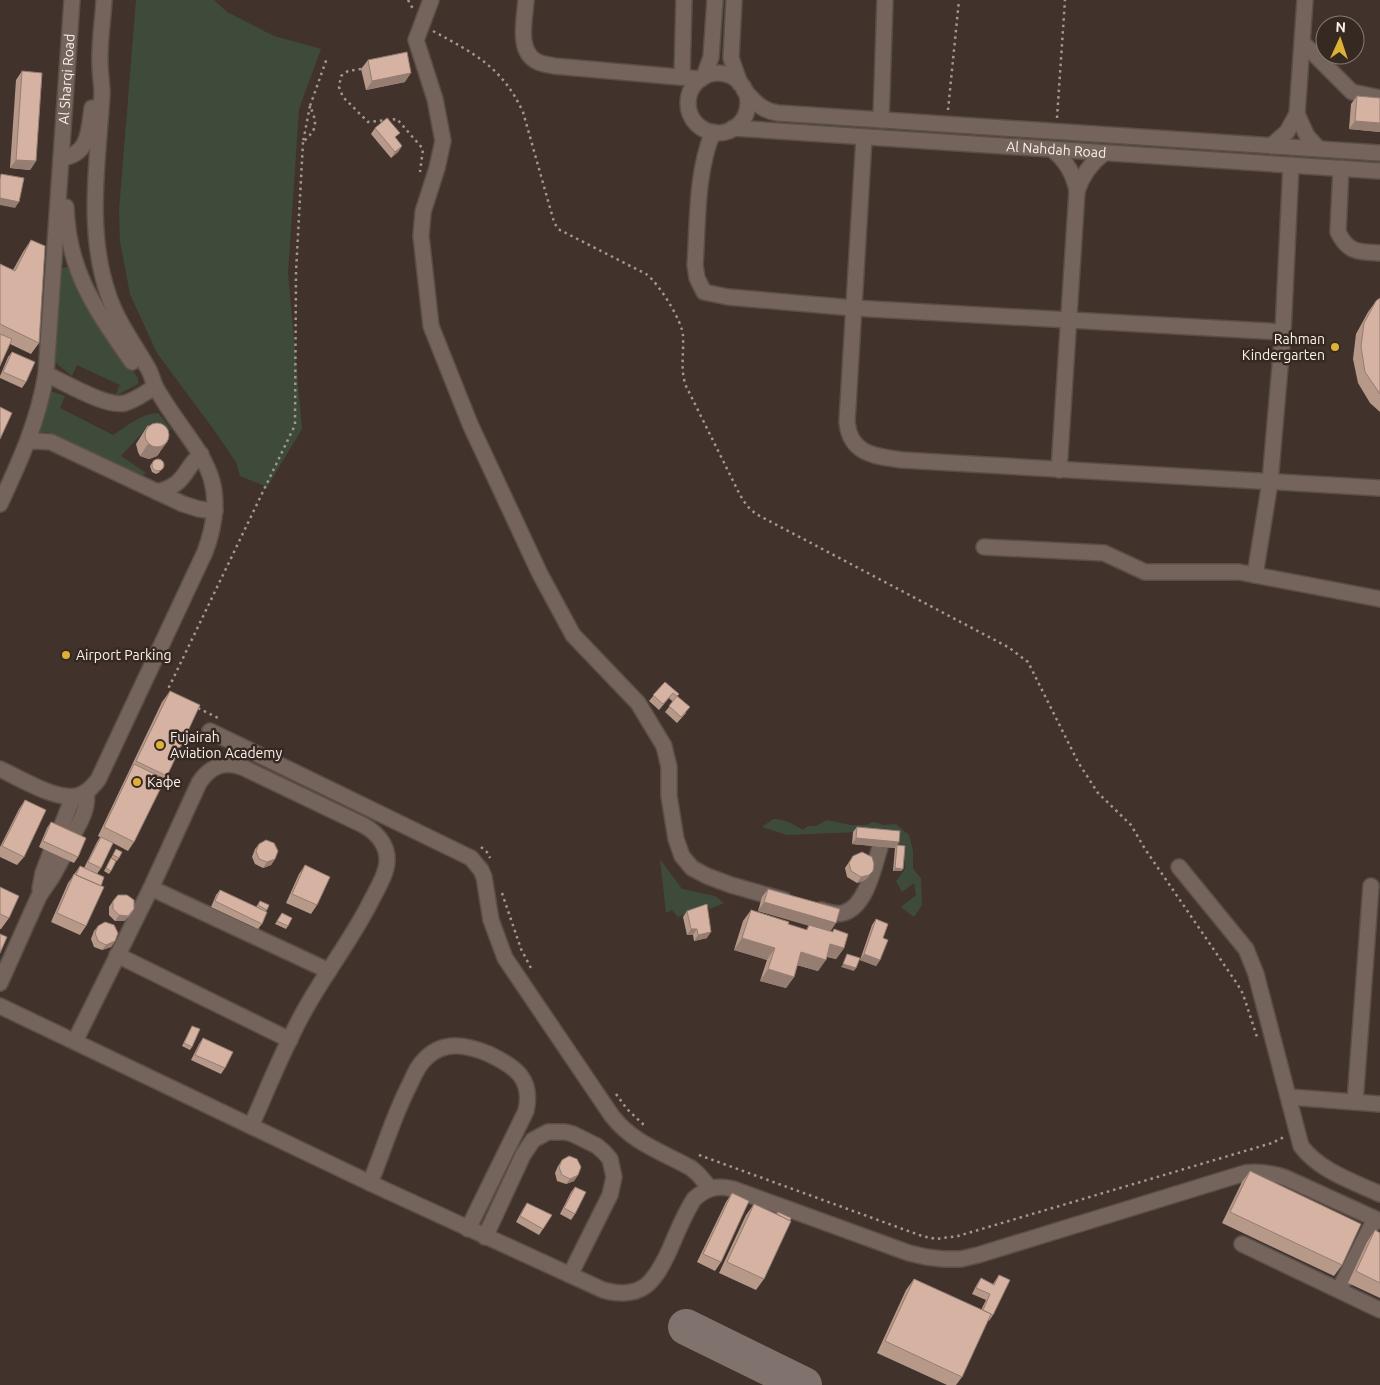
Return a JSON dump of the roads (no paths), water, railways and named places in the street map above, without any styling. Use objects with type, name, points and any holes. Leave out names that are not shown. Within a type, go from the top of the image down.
[{"type":"street","name":"Al Sharqi Road","points":[[61,158],[72,0]]},
{"type":"street","points":[[65,836],[80,795],[98,780],[205,552],[211,532],[214,511],[212,482],[208,468],[201,454],[155,386],[148,368],[128,337],[113,308],[99,261],[95,212],[102,89],[100,65],[104,0]]},
{"type":"street","points":[[431,0],[416,40],[435,99],[442,141],[423,212],[421,236],[431,326],[470,424],[540,574],[573,635],[638,703],[664,746],[669,767],[669,796],[676,839],[682,856],[692,868],[731,885],[833,914],[843,913],[856,906],[867,886],[880,847]]},
{"type":"street","points":[[526,0],[523,44],[529,56],[538,62],[554,66],[682,77],[702,78],[719,74],[734,78],[742,87]]},
{"type":"street","points":[[682,77],[684,0]]},
{"type":"street","points":[[715,0],[711,57],[702,78],[692,89],[689,96],[689,110],[695,122],[706,131],[713,132],[727,131],[733,128],[739,124],[746,112],[747,97],[731,58],[734,0]]},
{"type":"street","points":[[881,120],[885,0]]},
{"type":"street","points":[[1305,0],[1297,114],[1302,129],[1318,148]]},
{"type":"street","points":[[1302,42],[1352,92],[1380,98]]},
{"type":"street","points":[[61,158],[76,154],[85,143],[91,116],[94,81],[100,65]]},
{"type":"street","name":"Al Nahdah Road","points":[[742,87],[760,108],[771,112],[1380,153]]},
{"type":"street","points":[[1271,146],[1287,132],[1297,114]]},
{"type":"street","name":"Al Nahdah Road","points":[[733,128],[1380,171]]},
{"type":"street","points":[[713,132],[702,172],[695,265],[697,278],[704,292],[728,298],[854,308],[1283,332]]},
{"type":"street","points":[[864,138],[847,422],[848,431],[859,449],[874,456],[902,460],[1380,488]]},
{"type":"street","points":[[1054,150],[1072,173],[1077,191]]},
{"type":"street","points":[[1059,470],[1077,191],[1090,166],[1104,153]]},
{"type":"street","points":[[0,504],[28,442],[40,406],[46,374],[61,158]]},
{"type":"street","points":[[61,158],[65,175],[68,237],[81,280],[98,313],[141,373],[155,386]]},
{"type":"street","points":[[1255,575],[1270,482],[1283,332],[1291,165]]},
{"type":"street","points":[[1341,168],[1338,232],[1342,241],[1356,252],[1380,253]]},
{"type":"street","points":[[46,374],[114,404],[130,401],[155,386]]},
{"type":"street","points":[[28,442],[51,442],[191,507],[214,511]]},
{"type":"street","points":[[157,492],[172,487],[178,482],[201,454]]},
{"type":"street","points":[[984,548],[1104,553],[1145,572],[1239,572],[1380,599]]},
{"type":"street","points":[[210,731],[471,858],[484,877],[491,920],[505,958],[612,1116],[636,1140],[691,1168],[705,1180],[710,1188]]},
{"type":"street","points":[[75,1041],[151,888],[204,774],[222,764],[242,767],[372,830],[385,846],[387,857],[383,877],[357,929],[308,1004],[251,1126]]},
{"type":"street","points":[[0,769],[40,788],[65,797],[80,795]]},
{"type":"street","points":[[0,983],[40,896],[52,878],[57,855]]},
{"type":"street","points":[[1179,867],[1246,949],[1256,974],[1301,1146],[1309,1157],[1319,1165],[1380,1194]]},
{"type":"street","points":[[1355,1102],[1371,886]]},
{"type":"street","points":[[151,888],[330,971]]},
{"type":"street","points":[[0,936],[18,944]]},
{"type":"street","points":[[117,955],[290,1040]]},
{"type":"street","points":[[0,1006],[485,1237],[603,1290],[616,1294],[629,1294],[642,1289],[652,1281],[660,1270],[694,1199],[701,1192],[710,1188],[722,1186],[733,1189],[909,1253],[943,1260],[961,1259],[978,1255],[1245,1173],[1259,1171],[1273,1173],[1377,1220],[1339,1290]]},
{"type":"street","points":[[370,1183],[383,1152],[397,1108],[418,1068],[432,1052],[447,1046],[462,1045],[473,1047],[508,1063],[521,1076],[528,1093],[526,1111],[468,1229]]},
{"type":"street","points":[[1289,1097],[1380,1104]]},
{"type":"street","points":[[485,1237],[527,1147],[540,1135],[548,1132],[565,1132],[597,1146],[604,1152],[613,1168],[613,1186],[570,1275]]},
{"type":"street","points":[[487,1192],[502,1200]]},
{"type":"street","points":[[1242,1244],[1380,1310]]},
{"type":"place","name":"Rahman Kindergarten","points":[[1335,347]]},
{"type":"place","name":"Airport Parking","points":[[66,655]]},
{"type":"place","name":"Fujairah Aviation Academy","points":[[160,745]]},
{"type":"place","name":"Кафе","points":[[137,782]]}]
